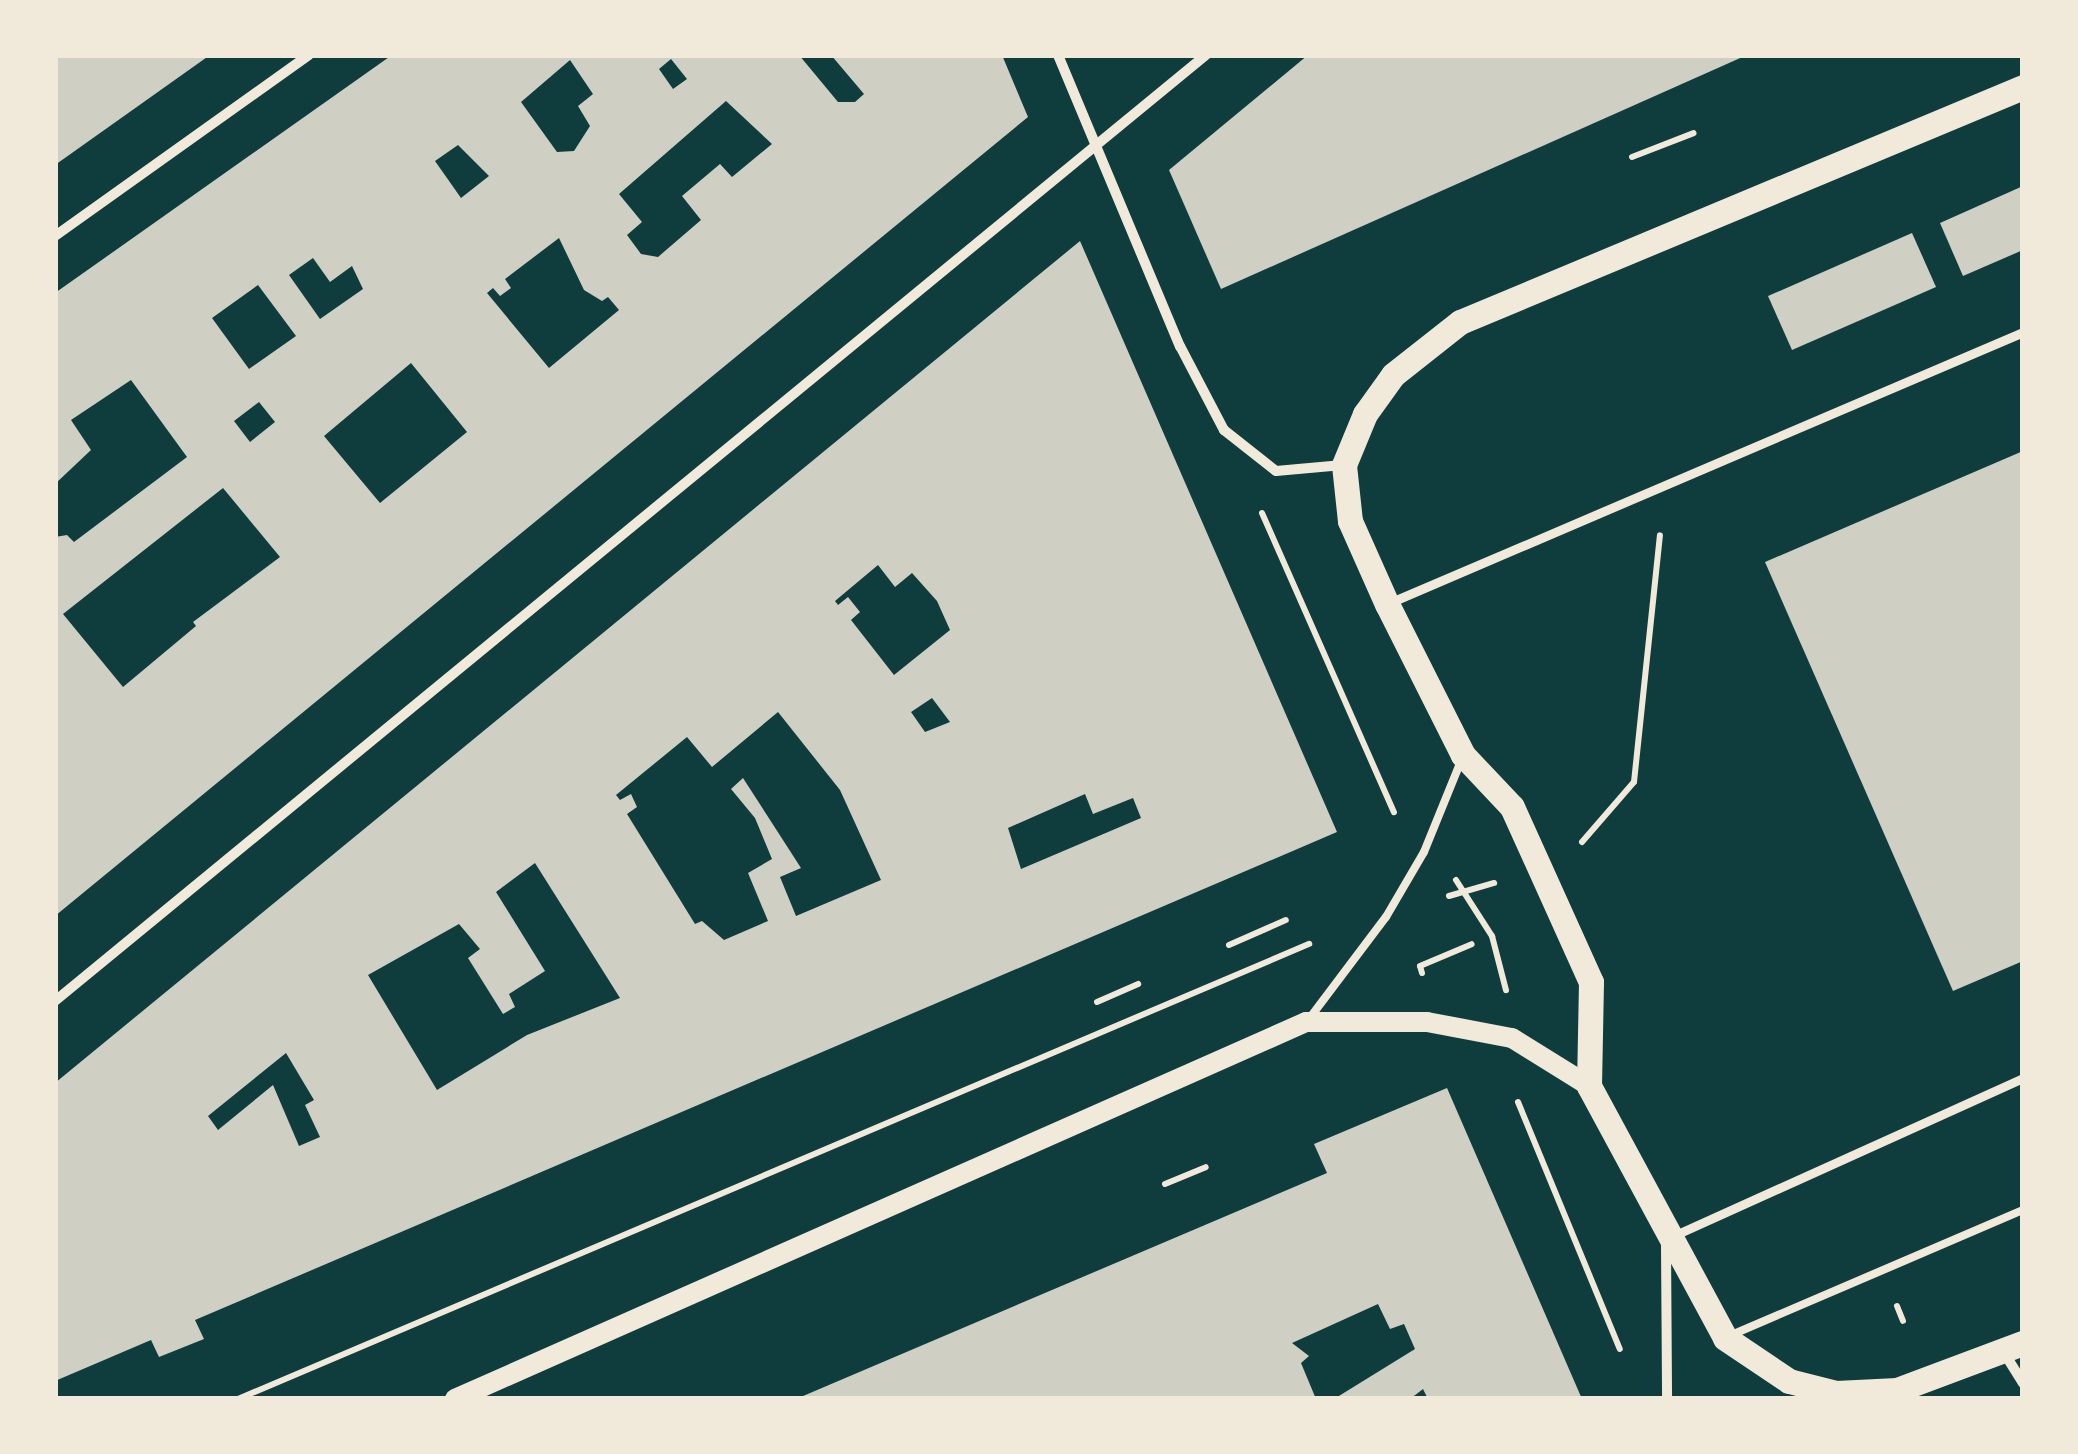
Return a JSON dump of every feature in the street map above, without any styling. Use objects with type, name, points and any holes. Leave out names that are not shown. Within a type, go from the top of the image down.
[{"type":"main road","points":[[2013,1347],[1897,1390],[1836,1393],[1789,1381],[1725,1338],[1666,1239],[1589,1086],[1590,982],[1512,807],[1463,755],[1387,604],[1350,521],[1344,465],[1365,414],[1393,375],[1460,322],[2023,87]]},
{"type":"main road","points":[[455,1399],[1306,1022],[1428,1022],[1512,1038],[1589,1086]]},
{"type":"street","points":[[55,236],[310,55]]},
{"type":"street","points":[[1058,55],[1180,346],[1224,430],[1276,472],[1344,465]]},
{"type":"street","points":[[55,1002],[1206,55]]},
{"type":"street","points":[[1387,604],[2023,332]]},
{"type":"street","points":[[1667,1399],[1666,1239],[2023,1078]]},
{"type":"street","points":[[2013,1347],[2023,1383]]},
{"type":"lane","points":[[1306,1022],[1386,918],[1424,852],[1463,755]]},
{"type":"lane","points":[[1725,1338],[2023,1210]]},
{"type":"path","points":[[1632,158],[1694,133]]},
{"type":"path","points":[[1224,430],[1399,822]]},
{"type":"path","points":[[1577,848],[1634,782],[1665,484]]},
{"type":"path","points":[[1491,884],[1467,891],[1492,936],[1505,986]]},
{"type":"path","points":[[238,1399],[1251,965],[1386,918]]},
{"type":"path","points":[[1228,945],[1286,920]]},
{"type":"path","points":[[1420,966],[1472,944]]},
{"type":"path","points":[[1416,956],[1425,982]]},
{"type":"path","points":[[1096,1002],[1138,984]]},
{"type":"path","points":[[1518,1103],[1623,1354]]},
{"type":"path","points":[[1164,1184],[1206,1167]]},
{"type":"building","points":[[55,55],[210,55],[55,165]]},
{"type":"building","points":[[392,55],[799,55],[838,102],[855,102],[864,94],[831,55],[1002,55],[1028,117],[55,916],[55,537],[67,535],[74,542],[187,457],[131,380],[71,420],[91,450],[55,484],[55,293]],"holes":[[[671,59],[687,79],[673,89],[659,69]],[[570,60],[593,94],[578,106],[590,126],[574,151],[557,152],[521,102]],[[726,101],[772,144],[732,177],[720,164],[682,196],[701,220],[658,257],[641,254],[627,235],[642,222],[619,194]],[[458,145],[489,176],[461,198],[435,161]],[[559,238],[584,290],[602,301],[608,297],[619,310],[549,368],[487,293],[493,288],[500,296],[511,288],[505,279]],[[313,258],[330,282],[352,266],[363,289],[320,319],[289,275]],[[258,285],[296,336],[249,369],[212,318]],[[411,363],[467,432],[380,503],[324,436]],[[259,402],[275,422],[250,442],[234,421]],[[223,488],[280,557],[193,622],[196,626],[123,687],[63,614]]]},
{"type":"building","points":[[1308,55],[1747,55],[1221,289],[1169,170]]},
{"type":"building","points":[[2023,186],[2023,250],[1963,276],[1940,223]]},
{"type":"building","points":[[1912,233],[1936,287],[1792,350],[1768,296]]},
{"type":"building","points":[[1080,241],[1337,832],[195,1320],[204,1339],[159,1357],[151,1340],[55,1381],[55,1083]],"holes":[[[878,565],[895,587],[912,573],[937,601],[950,630],[894,675],[851,620],[860,612],[848,597],[838,605],[835,601]],[[932,698],[950,722],[925,732],[911,712]],[[778,712],[840,790],[881,880],[796,916],[780,877],[801,868],[743,778],[731,789],[755,818],[772,859],[748,873],[768,921],[724,940],[702,921],[695,924],[627,814],[637,807],[631,794],[620,800],[616,795],[687,737],[712,767]],[[1085,794],[1093,814],[1133,798],[1141,818],[1021,869],[1008,828]],[[535,863],[620,998],[527,1035],[437,1090],[368,975],[459,924],[480,949],[468,958],[503,1014],[515,1007],[509,994],[545,971],[496,892]],[[286,1053],[314,1100],[305,1105],[320,1137],[299,1146],[273,1085],[218,1130],[208,1116]]]},
{"type":"building","points":[[2023,451],[2023,961],[1953,991],[1765,562]]},
{"type":"building","points":[[1447,1088],[1582,1399],[1428,1399],[1423,1389],[1410,1399],[1334,1399],[1415,1349],[1404,1324],[1390,1329],[1378,1304],[1292,1343],[1309,1356],[1301,1363],[1316,1399],[796,1399],[1327,1173],[1314,1144]]}]
